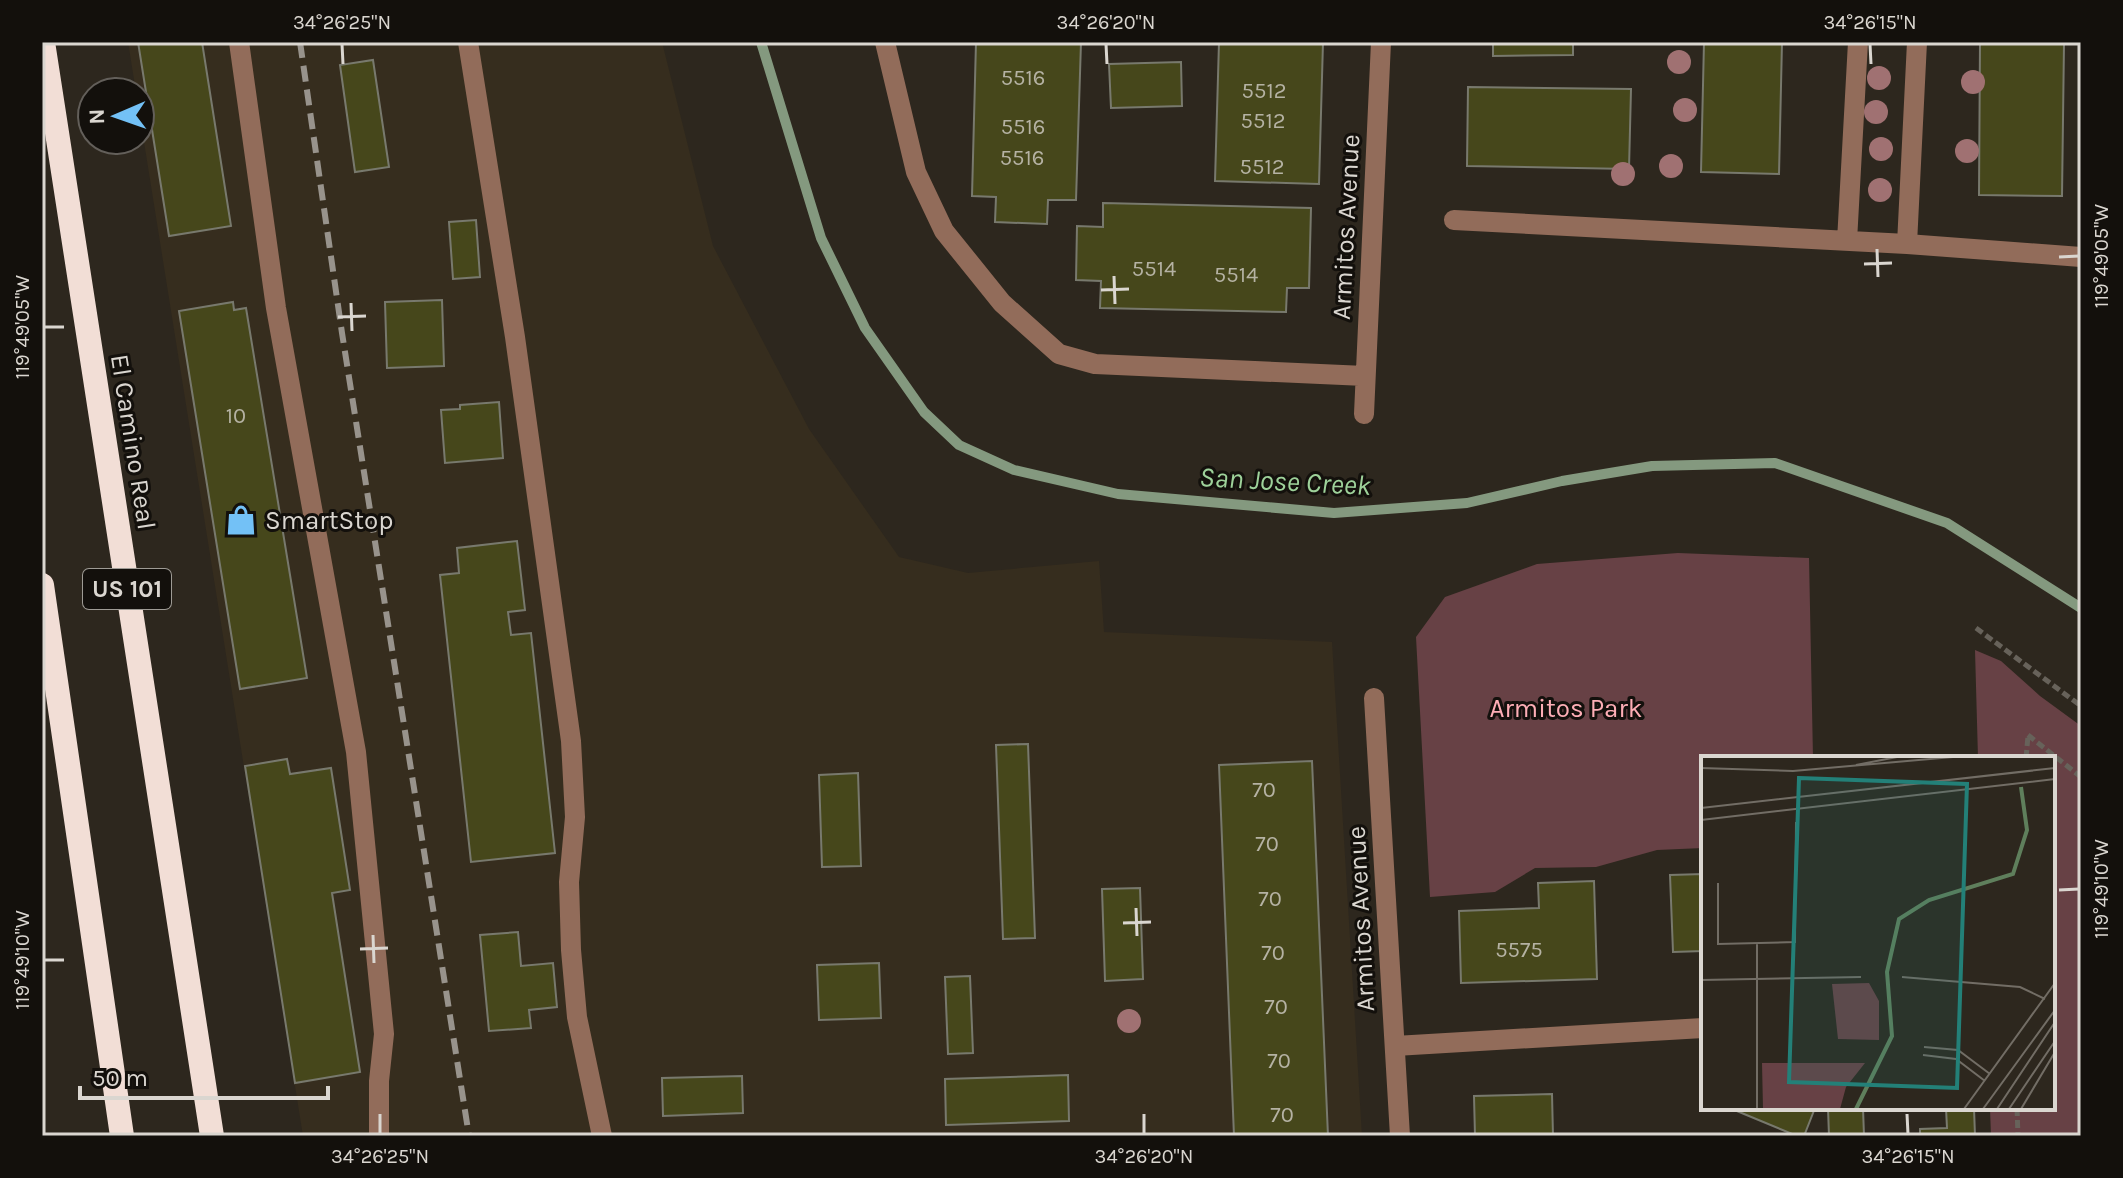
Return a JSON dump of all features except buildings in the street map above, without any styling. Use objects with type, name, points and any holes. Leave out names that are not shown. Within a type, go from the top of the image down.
[{"type":"highway","name":"El Camino Real","points":[[43,42],[212,1136]]},
{"type":"highway","name":"US 101","points":[[42,585],[122,1136]]},
{"type":"street","points":[[239,42],[276,308],[356,752],[384,1034],[379,1081],[379,1136]]},
{"type":"street","points":[[468,42],[515,337],[571,741],[575,817],[569,882],[571,950],[577,1017],[602,1136]]},
{"type":"street","points":[[885,42],[916,172],[944,231],[1002,303],[1059,354],[1095,364],[1365,376]]},
{"type":"street","name":"Armitos Avenue","points":[[1364,414],[1381,42]]},
{"type":"street","points":[[1847,241],[1858,42]]},
{"type":"street","points":[[1907,244],[1917,42]]},
{"type":"street","points":[[1454,220],[1907,244],[2081,257]]},
{"type":"street","name":"Armitos Avenue","points":[[1374,698],[1400,1136]]},
{"type":"street","points":[[1395,1046],[1701,1028]]},
{"type":"path","points":[[1976,628],[2081,706]]},
{"type":"path","points":[[2026,756],[2028,735],[2054,756]]},
{"type":"path","points":[[2055,756],[2081,777]]},
{"type":"path","points":[[2017,1110],[2018,1136]]},
{"type":"shaded area","points":[[128,42],[662,42],[713,246],[809,429],[899,557],[968,573],[1099,561],[1104,632],[1332,642],[1362,1136],[303,1136],[146,156],[156,156],[156,76],[133,76]]},
{"type":"green space","name":"Armitos Park","points":[[1678,553],[1809,558],[1813,756],[1701,756],[1701,848],[1657,850],[1596,867],[1535,868],[1495,892],[1430,897],[1416,637],[1445,597],[1537,564]]},
{"type":"green space","points":[[1975,650],[2001,661],[2040,696],[2081,726],[2081,1136],[1991,1136],[1990,1110],[2055,1110],[2055,756],[1978,756]]},
{"type":"waterway","name":"San Jose Creek","points":[[761,42],[821,238],[865,328],[924,412],[959,445],[1014,470],[1118,494],[1334,513],[1467,503],[1562,481],[1652,466],[1775,463],[1947,523],[2081,608]]},
{"type":"railway","points":[[300,42],[342,333],[469,1136]]},
{"type":"place","name":"SmartStop","points":[[241,520]]}]
